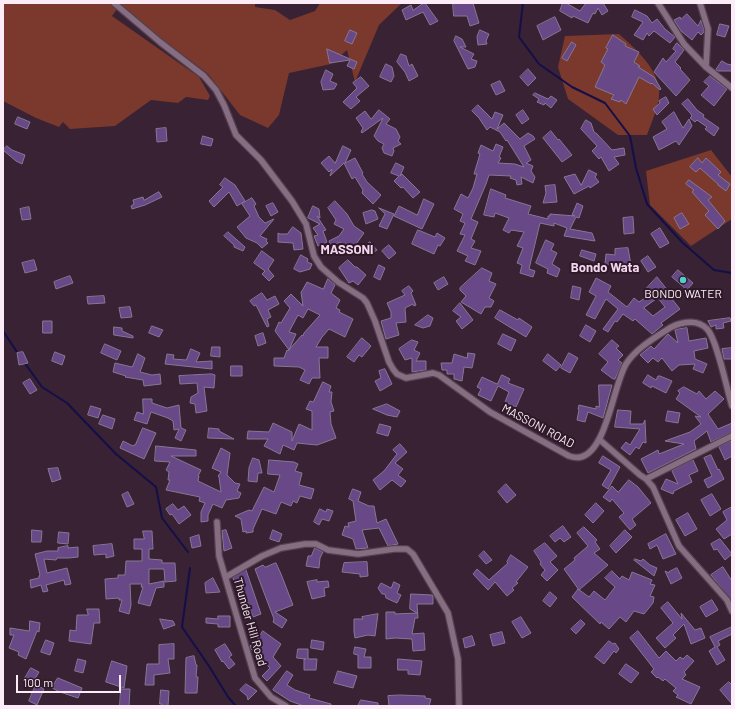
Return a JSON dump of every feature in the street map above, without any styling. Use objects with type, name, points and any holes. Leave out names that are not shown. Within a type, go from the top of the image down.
[{"type":"street","name":"MASSONI ROAD","points":[[114,3],[160,42],[204,76],[216,90],[224,105],[236,135],[261,160],[292,202],[306,224],[314,256],[321,268],[338,282],[363,298],[367,303],[375,321],[389,362],[397,374],[406,378],[433,373],[439,375],[490,412],[568,456],[580,457],[589,452],[600,440],[626,364],[637,352],[654,338],[671,327],[684,322],[699,324],[707,328],[713,339],[732,406]]},
{"type":"street","points":[[658,3],[684,44],[706,68],[732,88]]},
{"type":"street","points":[[700,3],[708,29],[706,68]]},
{"type":"street","points":[[646,479],[732,436]]},
{"type":"street","points":[[600,440],[646,479],[653,487],[679,546],[727,600],[732,611]]},
{"type":"street","name":"Thunder Hill Road","points":[[217,522],[219,556],[255,678],[271,697],[286,706]]},
{"type":"street","points":[[226,577],[262,556],[281,548],[305,544],[316,544],[328,550],[358,554],[394,549],[407,549],[413,554],[448,613],[458,658],[459,706]]},
{"type":"shaded area","points":[[3,3],[255,3],[255,7],[275,10],[290,20],[315,11],[320,3],[402,3],[379,25],[355,82],[347,50],[331,64],[289,73],[279,115],[268,128],[240,115],[208,74],[186,57],[160,43],[136,23],[120,5],[112,16],[199,77],[210,96],[208,100],[186,97],[178,103],[151,100],[115,126],[70,129],[63,122],[59,127],[36,118],[3,101]]},
{"type":"shaded area","points":[[619,34],[640,54],[652,70],[659,88],[658,101],[647,135],[618,135],[568,99],[558,67],[565,36]]},
{"type":"shaded area","points":[[711,150],[732,177],[732,219],[691,246],[650,205],[646,171]]},
{"type":"building","points":[[424,3],[438,21],[430,25],[423,12],[406,20],[402,10],[411,5],[413,10]]},
{"type":"building","points":[[453,3],[473,3],[479,23],[470,26],[467,16],[454,16]]},
{"type":"building","points":[[563,3],[566,3],[580,11],[586,3],[603,3],[608,11],[602,15],[598,8],[595,14],[593,13],[588,23],[573,16],[572,18],[560,11]]},
{"type":"building","points":[[635,10],[647,16],[652,23],[657,19],[665,29],[675,37],[670,43],[654,31],[649,36],[647,33],[643,40],[634,35],[643,22],[632,17]]},
{"type":"building","points":[[687,14],[698,26],[701,20],[704,30],[701,35],[698,32],[692,40],[681,31],[674,20],[680,17],[681,19]]},
{"type":"building","points":[[555,17],[561,30],[543,40],[537,26]]},
{"type":"building","points":[[720,24],[729,26],[725,37],[717,35]]},
{"type":"building","points":[[350,30],[357,33],[352,44],[345,41]]},
{"type":"building","points":[[480,30],[489,34],[486,41],[487,44],[478,45],[477,37]]},
{"type":"building","points":[[613,35],[626,44],[625,46],[639,52],[634,62],[640,66],[638,67],[654,77],[661,89],[660,90],[652,83],[651,84],[639,77],[626,104],[621,100],[620,102],[611,99],[614,95],[595,87],[605,65],[601,62]]},
{"type":"building","points":[[456,36],[462,39],[466,47],[460,47],[474,54],[471,59],[477,61],[475,67],[468,69],[454,41]]},
{"type":"building","points":[[572,42],[576,45],[567,61],[562,58]]},
{"type":"building","points":[[677,43],[684,50],[675,62],[690,80],[676,96],[654,72],[663,58],[666,62],[676,51],[673,49]]},
{"type":"building","points":[[327,49],[357,62],[354,69],[347,66],[350,60],[330,63]]},
{"type":"building","points":[[401,54],[406,56],[409,66],[412,64],[418,76],[409,81],[405,72],[397,62]]},
{"type":"building","points":[[722,61],[732,65],[732,71],[716,70]]},
{"type":"building","points":[[386,64],[392,67],[394,76],[391,82],[380,77]]},
{"type":"building","points":[[528,69],[536,78],[528,86],[520,77]]},
{"type":"building","points":[[326,70],[333,74],[330,81],[337,84],[334,89],[323,90],[321,82]]},
{"type":"building","points":[[710,76],[727,89],[714,106],[701,95],[709,86],[704,82]]},
{"type":"building","points":[[361,77],[369,86],[356,97],[360,101],[351,109],[343,102],[357,88],[353,83]]},
{"type":"building","points":[[500,81],[505,91],[496,95],[491,85]]},
{"type":"building","points":[[535,93],[548,99],[551,96],[557,100],[551,108],[545,103],[544,105],[537,102],[539,99],[533,95]]},
{"type":"building","points":[[666,97],[669,103],[657,115],[653,109],[660,103],[659,101]]},
{"type":"building","points":[[688,99],[697,110],[704,115],[703,117],[719,128],[714,136],[705,129],[707,127],[697,120],[695,122],[690,118],[692,116],[691,114],[682,104]]},
{"type":"building","points":[[478,105],[492,119],[495,112],[503,115],[497,129],[504,123],[520,139],[528,133],[533,136],[535,139],[524,146],[531,160],[526,163],[533,166],[531,171],[535,177],[533,183],[521,177],[522,184],[517,185],[516,180],[510,178],[511,176],[489,175],[471,219],[478,222],[471,239],[475,241],[471,248],[481,251],[475,265],[465,261],[468,256],[457,251],[465,235],[460,234],[465,223],[460,221],[463,214],[454,209],[461,194],[468,198],[473,188],[477,174],[474,174],[481,145],[493,151],[496,144],[503,147],[499,157],[501,158],[498,163],[515,164],[524,167],[507,140],[506,141],[500,132],[490,127],[487,130],[472,111]]},
{"type":"building","points":[[379,110],[390,119],[386,124],[396,129],[400,137],[398,141],[401,144],[393,148],[394,151],[392,156],[384,153],[382,148],[384,144],[378,141],[374,136],[383,118],[362,133],[363,128],[356,118],[365,111],[371,119]]},
{"type":"building","points":[[523,110],[529,119],[522,124],[516,115]]},
{"type":"building","points":[[674,112],[683,128],[689,119],[692,126],[679,145],[676,141],[659,150],[653,137],[667,129],[662,122]]},
{"type":"building","points":[[18,117],[30,122],[27,129],[15,124]]},
{"type":"building","points":[[586,120],[591,123],[594,132],[612,150],[624,148],[625,155],[614,157],[619,164],[609,171],[601,157],[599,159],[592,151],[597,146],[581,129]]},
{"type":"building","points":[[166,128],[167,141],[157,142],[156,129]]},
{"type":"building","points":[[551,131],[572,155],[562,162],[543,138]]},
{"type":"building","points":[[203,136],[213,139],[211,146],[201,144]]},
{"type":"building","points":[[7,146],[12,150],[25,155],[22,164],[3,150]]},
{"type":"building","points":[[343,146],[351,150],[345,163],[355,158],[367,182],[381,195],[373,204],[362,193],[363,190],[355,177],[352,179],[344,163],[330,176],[332,169],[329,172],[321,163],[329,156],[335,163]]},
{"type":"building","points":[[698,158],[702,163],[706,158],[721,172],[718,175],[730,184],[726,191],[700,168],[696,172],[690,167]]},
{"type":"building","points":[[396,163],[404,167],[400,176],[402,174],[420,192],[413,198],[403,187],[401,188],[394,181],[399,176],[391,173]]},
{"type":"building","points":[[589,170],[597,174],[595,177],[599,182],[590,188],[589,186],[574,194],[564,177],[575,174],[581,185]]},
{"type":"building","points":[[225,178],[235,185],[245,201],[237,206],[229,192],[214,207],[209,201],[223,187],[220,185]]},
{"type":"building","points":[[689,180],[712,197],[708,200],[725,221],[718,229],[705,215],[709,211],[692,192],[694,190],[686,184]]},
{"type":"building","points":[[555,185],[557,202],[543,203],[546,193],[545,186]]},
{"type":"building","points":[[491,189],[506,195],[505,198],[531,206],[528,214],[548,219],[550,214],[575,216],[572,215],[577,203],[583,206],[579,218],[576,217],[570,229],[592,233],[595,241],[564,236],[567,228],[554,223],[554,226],[540,223],[529,269],[535,271],[533,277],[520,273],[522,265],[517,263],[523,248],[517,246],[524,232],[511,230],[509,233],[503,230],[509,218],[495,213],[494,217],[484,215]]},
{"type":"building","points":[[159,192],[162,197],[132,209],[131,206],[134,204],[133,200],[143,197],[144,200]]},
{"type":"building","points":[[252,198],[256,204],[254,206],[259,217],[265,223],[274,219],[260,236],[267,239],[266,241],[268,243],[262,248],[257,243],[246,238],[237,227],[250,216],[242,204]]},
{"type":"building","points":[[424,199],[434,204],[422,229],[394,216],[399,206],[417,215]]},
{"type":"building","points":[[335,201],[347,214],[354,226],[364,233],[351,251],[340,242],[331,246],[329,241],[339,236],[344,229],[334,224],[336,220],[328,208]]},
{"type":"building","points":[[273,203],[278,212],[271,216],[266,206]]},
{"type":"building","points":[[313,206],[319,209],[320,218],[317,216],[326,230],[323,231],[327,242],[318,246],[314,236],[318,235],[313,228],[320,224],[308,218]]},
{"type":"building","points":[[29,207],[31,219],[22,220],[20,209]]},
{"type":"building","points":[[379,208],[394,214],[387,229],[379,226],[385,214]]},
{"type":"building","points":[[372,210],[375,211],[378,219],[366,224],[363,213]]},
{"type":"building","points":[[682,213],[689,224],[680,229],[674,218]]},
{"type":"building","points":[[633,217],[634,233],[624,234],[623,218]]},
{"type":"building","points":[[293,227],[301,233],[303,249],[294,250],[293,243],[278,242],[278,233],[287,234]]},
{"type":"building","points":[[660,228],[669,243],[660,248],[651,234]]},
{"type":"building","points":[[418,230],[435,237],[437,233],[445,238],[440,246],[438,245],[434,254],[412,244]]},
{"type":"building","points":[[228,232],[245,247],[243,251],[234,247],[234,245],[224,236]]},
{"type":"building","points":[[546,240],[554,244],[551,250],[557,253],[552,264],[560,269],[557,277],[547,273],[548,269],[536,263]]},
{"type":"building","points":[[370,242],[377,250],[370,255],[363,248]]},
{"type":"building","points":[[389,245],[396,253],[389,259],[382,251]]},
{"type":"building","points":[[628,248],[631,265],[622,267],[622,265],[605,264],[606,254],[615,255],[615,249]]},
{"type":"building","points":[[582,250],[596,254],[594,261],[580,256]]},
{"type":"building","points":[[262,251],[274,260],[268,269],[274,276],[269,281],[262,274],[265,271],[254,263]]},
{"type":"building","points":[[301,255],[308,259],[307,262],[312,264],[310,269],[300,272],[294,269]]},
{"type":"building","points":[[648,256],[656,267],[648,272],[641,261]]},
{"type":"building","points":[[34,260],[37,270],[25,273],[22,263]]},
{"type":"building","points":[[348,260],[366,275],[358,285],[353,281],[349,283],[339,268]]},
{"type":"building","points":[[379,265],[385,268],[380,280],[374,277]]},
{"type":"building","points":[[482,268],[492,273],[489,281],[496,284],[489,298],[494,301],[491,307],[485,307],[481,314],[461,302],[466,296],[460,288]]},
{"type":"building","name":"BONDO WATER","points":[[678,270],[693,283],[687,290],[672,277]]},
{"type":"building","points":[[70,276],[73,283],[56,289],[54,282]]},
{"type":"building","points":[[444,277],[448,284],[438,290],[434,283]]},
{"type":"building","points":[[657,277],[673,297],[671,298],[680,309],[661,323],[663,325],[652,334],[635,319],[633,321],[623,314],[617,322],[615,321],[608,332],[603,329],[618,309],[606,299],[595,319],[586,315],[596,296],[589,292],[596,278],[611,286],[608,292],[627,307],[634,298],[639,302],[652,293],[647,288]],"holes":[[[658,298],[665,307],[653,316],[644,308]]]},
{"type":"building","points":[[328,279],[335,285],[331,293],[340,300],[336,308],[340,310],[339,312],[353,319],[345,337],[329,329],[322,337],[316,347],[328,347],[328,358],[319,358],[320,378],[312,378],[309,384],[300,380],[305,370],[299,367],[274,366],[274,358],[284,358],[287,350],[289,350],[275,331],[279,322],[281,323],[290,308],[284,301],[291,294],[303,306],[301,292],[307,282],[323,289]],"holes":[[[308,309],[320,315],[289,350],[296,334],[289,332],[298,315],[303,318]]]},
{"type":"building","points":[[409,286],[413,291],[411,293],[416,305],[414,306],[413,304],[405,308],[406,322],[396,323],[399,335],[386,339],[381,321],[391,318],[391,312],[387,303],[405,295],[402,291]]},
{"type":"building","points":[[573,286],[581,288],[579,300],[571,298]]},
{"type":"building","points":[[262,293],[267,300],[275,296],[279,304],[268,310],[271,317],[267,319],[269,326],[267,327],[256,305],[254,306],[250,301]]},
{"type":"building","points":[[104,296],[105,303],[88,304],[87,297]]},
{"type":"building","points":[[460,303],[473,320],[462,329],[456,321],[461,317],[453,311]]},
{"type":"building","points":[[130,307],[132,317],[121,318],[119,308]]},
{"type":"building","points":[[500,310],[518,320],[519,318],[532,327],[526,337],[495,318]]},
{"type":"building","points":[[428,315],[433,318],[430,326],[423,328],[415,325]]},
{"type":"building","points":[[730,318],[731,321],[723,323],[724,328],[716,329],[716,325],[711,327],[708,321]]},
{"type":"building","points":[[43,321],[52,321],[52,333],[43,333]]},
{"type":"building","points":[[586,325],[596,331],[590,342],[580,336]]},
{"type":"building","points":[[152,326],[163,330],[159,337],[149,333]]},
{"type":"building","points":[[114,327],[122,328],[122,331],[133,336],[133,338],[114,335]]},
{"type":"building","points":[[687,328],[689,341],[706,338],[708,348],[694,351],[695,359],[707,364],[703,373],[693,369],[695,364],[679,365],[672,371],[662,358],[658,362],[653,358],[648,363],[640,355],[651,346],[654,349],[668,334],[678,343],[675,330]]},
{"type":"building","points":[[263,333],[266,343],[258,346],[255,336]]},
{"type":"building","points":[[503,334],[516,340],[511,351],[498,344]]},
{"type":"building","points":[[362,338],[371,346],[362,357],[359,355],[354,362],[347,357]]},
{"type":"building","points":[[412,340],[418,342],[414,350],[420,353],[416,361],[426,361],[426,370],[412,372],[412,358],[405,360],[399,349]]},
{"type":"building","points":[[612,340],[619,346],[616,348],[623,355],[618,360],[622,363],[615,379],[601,370],[608,362],[599,354]]},
{"type":"building","points":[[105,344],[121,351],[117,360],[101,353]]},
{"type":"building","points":[[212,347],[220,347],[220,357],[211,356]]},
{"type":"building","points":[[732,348],[732,359],[724,359],[722,349]]},
{"type":"building","points":[[191,349],[200,353],[196,362],[212,361],[212,369],[165,364],[167,354],[174,355],[173,359],[186,360]]},
{"type":"building","points":[[23,352],[28,363],[19,365],[17,353]]},
{"type":"building","points":[[55,352],[65,356],[62,365],[52,361]]},
{"type":"building","points":[[468,353],[475,354],[472,368],[464,367],[462,381],[454,379],[454,374],[447,374],[447,370],[442,370],[441,363],[452,363],[454,354],[467,358]]},
{"type":"building","points":[[569,353],[578,358],[570,373],[561,368]]},
{"type":"building","points":[[138,354],[145,358],[140,372],[152,375],[160,374],[161,384],[144,386],[143,380],[125,377],[126,376],[113,372],[115,363],[132,367]]},
{"type":"building","points":[[548,354],[561,365],[556,371],[543,361]]},
{"type":"building","points":[[231,366],[242,366],[242,376],[231,376]]},
{"type":"building","points":[[385,369],[392,384],[380,391],[375,381],[381,378],[379,371]]},
{"type":"building","points":[[215,375],[214,388],[204,387],[207,411],[196,413],[195,404],[190,403],[191,397],[198,393],[197,383],[180,384],[179,376]]},
{"type":"building","points":[[502,375],[510,379],[508,383],[524,389],[516,407],[505,402],[509,392],[498,386],[491,401],[478,395],[481,389],[477,387],[482,377],[497,384]]},
{"type":"building","points":[[648,375],[656,380],[658,376],[660,376],[672,381],[666,393],[652,386],[651,388],[643,383]]},
{"type":"building","points":[[30,379],[37,390],[30,394],[23,383]]},
{"type":"building","points":[[323,382],[331,386],[329,392],[332,392],[331,402],[334,411],[330,412],[331,424],[336,438],[317,445],[297,443],[294,450],[283,445],[280,454],[264,446],[268,439],[247,439],[248,431],[269,432],[273,423],[292,432],[292,441],[299,424],[312,430],[312,411],[306,409],[310,401],[313,402]]},
{"type":"building","points":[[599,385],[612,385],[603,418],[588,412],[585,422],[577,420],[579,405],[596,409],[596,406],[599,407]]},
{"type":"building","points":[[684,387],[697,394],[699,391],[706,399],[715,391],[724,399],[708,414],[718,429],[732,423],[732,432],[711,442],[707,431],[694,441],[696,449],[648,473],[641,459],[658,450],[659,454],[684,444],[665,441],[690,432],[701,424],[695,416],[701,417],[676,399],[680,393],[678,391]]},
{"type":"building","points":[[143,399],[152,399],[152,403],[167,408],[179,405],[181,428],[186,430],[181,441],[175,438],[179,429],[174,430],[173,421],[168,418],[151,412],[147,424],[134,420],[137,412],[143,414]]},
{"type":"building","points":[[387,404],[400,411],[397,417],[387,415],[373,409]]},
{"type":"building","points":[[91,406],[101,409],[98,418],[88,415]]},
{"type":"building","points":[[618,410],[631,411],[630,424],[643,424],[645,420],[646,443],[643,442],[639,449],[636,447],[630,455],[621,448],[626,442],[630,445],[640,429],[615,427]]},
{"type":"building","points":[[668,411],[680,413],[678,423],[666,421]]},
{"type":"building","points":[[103,415],[115,419],[112,429],[99,424]]},
{"type":"building","points":[[380,424],[391,427],[388,436],[377,433]]},
{"type":"building","points":[[143,428],[156,433],[144,459],[120,448],[123,441],[133,446],[135,445]]},
{"type":"building","points":[[209,428],[219,429],[219,431],[234,439],[208,438]]},
{"type":"building","points":[[732,441],[732,456],[725,460],[719,447]]},
{"type":"building","points":[[400,444],[407,452],[395,463],[403,469],[398,475],[406,481],[401,487],[392,480],[380,490],[373,480],[384,471],[397,454],[393,450]]},
{"type":"building","points":[[156,446],[196,450],[196,456],[171,456],[201,470],[198,476],[198,481],[221,492],[218,476],[221,472],[212,468],[221,448],[230,453],[227,475],[235,483],[240,484],[237,491],[241,493],[239,498],[226,500],[222,508],[213,504],[208,515],[208,521],[201,522],[201,512],[205,503],[199,501],[200,497],[166,490],[170,480],[168,480],[169,472],[166,470],[170,462],[155,461]]},
{"type":"building","points":[[711,455],[724,479],[708,488],[704,480],[712,476],[704,458]]},
{"type":"building","points":[[603,456],[620,467],[608,489],[602,485],[611,470],[599,463]]},
{"type":"building","points":[[253,458],[259,460],[262,473],[258,473],[257,482],[248,481],[249,468]]},
{"type":"building","points":[[269,460],[294,462],[298,464],[295,471],[302,473],[299,485],[314,489],[311,499],[300,496],[297,503],[293,501],[291,506],[281,502],[276,514],[262,509],[253,532],[243,532],[241,519],[235,516],[249,510],[252,511],[264,487],[274,492],[280,475],[268,474]]},
{"type":"building","points":[[693,460],[698,471],[689,475],[692,482],[674,491],[673,494],[661,489],[666,479],[678,484],[672,471]]},
{"type":"building","points":[[58,468],[61,479],[52,482],[48,469]]},
{"type":"building","points":[[629,480],[638,487],[651,503],[632,519],[636,525],[630,530],[619,517],[624,513],[612,499],[610,502],[603,497],[612,486],[618,492]]},
{"type":"building","points":[[506,484],[516,495],[507,503],[498,492]]},
{"type":"building","points":[[353,489],[361,492],[358,501],[369,506],[374,506],[377,523],[386,519],[398,544],[388,546],[379,528],[362,530],[368,548],[356,549],[353,539],[342,535],[345,526],[349,527],[348,523],[356,521],[353,501],[349,499]]},
{"type":"building","points":[[128,492],[134,504],[127,507],[122,495]]},
{"type":"building","points":[[712,494],[721,509],[710,516],[701,500]]},
{"type":"building","points":[[596,503],[604,511],[593,523],[585,515]]},
{"type":"building","points":[[173,504],[178,510],[184,506],[191,515],[179,524],[172,514],[170,515],[166,509]]},
{"type":"building","points":[[732,507],[732,534],[724,539],[716,529],[727,520],[723,512]]},
{"type":"building","points":[[320,509],[326,512],[327,509],[333,511],[329,521],[322,519],[319,525],[314,522]]},
{"type":"building","points":[[688,513],[697,529],[685,536],[676,520]]},
{"type":"building","points":[[563,526],[571,537],[564,542],[560,538],[555,542],[550,536]]},
{"type":"building","points":[[584,527],[597,540],[595,542],[600,549],[594,553],[608,565],[579,590],[564,569],[588,546],[577,533]]},
{"type":"building","points":[[32,530],[42,531],[41,542],[32,542]]},
{"type":"building","points":[[226,530],[232,548],[224,551],[222,531]]},
{"type":"building","points":[[273,530],[282,534],[279,542],[270,539]]},
{"type":"building","points":[[625,530],[632,537],[616,553],[610,546]]},
{"type":"building","points":[[143,531],[152,531],[153,549],[149,549],[149,559],[162,560],[162,563],[175,563],[176,581],[165,582],[164,569],[149,569],[149,584],[164,581],[164,587],[156,588],[150,606],[138,603],[143,587],[141,587],[142,584],[130,584],[131,605],[129,614],[119,611],[122,600],[119,600],[119,598],[106,599],[105,579],[118,578],[118,575],[125,575],[126,561],[142,561],[142,549],[134,549],[134,539],[144,539]]},
{"type":"building","points":[[59,532],[69,533],[68,544],[58,543]]},
{"type":"building","points":[[666,534],[676,554],[663,559],[657,545],[650,549],[648,544]]},
{"type":"building","points":[[199,535],[201,546],[192,548],[190,538]]},
{"type":"building","points":[[720,539],[732,554],[725,560],[717,549],[714,550],[711,544]]},
{"type":"building","points":[[545,543],[557,556],[550,562],[558,570],[547,581],[541,575],[545,570],[540,564],[541,562],[534,551]]},
{"type":"building","points":[[112,544],[114,556],[106,558],[106,554],[94,555],[93,546]]},
{"type":"building","points":[[68,546],[68,548],[78,547],[78,557],[57,558],[56,560],[44,559],[47,573],[67,568],[71,584],[65,585],[64,580],[46,585],[48,591],[43,592],[41,585],[31,588],[30,580],[39,578],[40,575],[35,554],[47,551],[58,551],[58,548]]},
{"type":"building","points":[[315,548],[323,552],[320,558],[319,568],[306,566],[308,556],[311,556]]},
{"type":"building","points":[[484,551],[492,560],[486,564],[479,556]]},
{"type":"building","points":[[511,555],[528,567],[516,582],[518,583],[512,588],[514,590],[507,596],[495,582],[488,590],[473,574],[477,569],[489,580],[508,563],[507,562]]},
{"type":"building","points":[[643,559],[650,565],[657,568],[654,576],[634,560],[641,561]]},
{"type":"building","points":[[367,562],[368,576],[360,577],[360,574],[342,572],[344,563]]},
{"type":"building","points":[[276,563],[293,605],[275,612],[287,620],[282,628],[273,622],[274,619],[255,569],[263,565],[265,567]]},
{"type":"building","points":[[723,567],[732,581],[732,601],[711,575]]},
{"type":"building","points":[[677,568],[682,578],[671,584],[665,571],[669,573]]},
{"type":"building","points":[[246,570],[261,614],[253,617],[246,598],[243,600],[237,581],[234,582],[233,578]]},
{"type":"building","points":[[612,571],[620,579],[622,576],[629,580],[632,572],[652,580],[650,584],[655,585],[650,596],[654,597],[653,603],[644,614],[634,611],[626,622],[620,617],[609,629],[601,622],[600,624],[572,597],[578,589],[589,597],[594,591],[605,600],[615,587],[605,578]]},
{"type":"building","points":[[213,578],[220,592],[206,593],[205,583]]},
{"type":"building","points":[[317,580],[317,582],[328,581],[329,587],[324,588],[325,596],[312,599],[307,582]]},
{"type":"building","points":[[394,582],[400,585],[397,593],[401,595],[397,603],[386,598],[385,594],[382,594],[378,588],[381,583],[391,588]]},
{"type":"building","points":[[550,592],[557,598],[550,607],[543,601]]},
{"type":"building","points":[[411,594],[433,596],[433,604],[417,604],[418,618],[415,618],[412,634],[424,633],[425,650],[413,651],[412,639],[386,639],[386,612],[395,612],[395,614],[417,613],[410,609]]},
{"type":"building","points":[[712,600],[718,610],[706,617],[700,607]]},
{"type":"building","points":[[668,602],[682,619],[681,613],[695,630],[701,628],[705,638],[691,644],[684,624],[673,635],[676,638],[665,648],[656,638],[673,623],[661,608]]},
{"type":"building","points":[[87,609],[99,609],[100,623],[94,623],[91,644],[69,641],[70,630],[76,631],[77,615],[88,615]]},
{"type":"building","points":[[378,614],[375,636],[368,635],[355,638],[354,619],[363,619],[362,617]]},
{"type":"building","points":[[218,616],[230,616],[230,627],[218,627],[218,624],[206,623],[206,618],[218,619]]},
{"type":"building","points":[[521,617],[531,633],[522,638],[512,622]]},
{"type":"building","points":[[160,619],[173,621],[175,625],[164,629]]},
{"type":"building","points":[[581,620],[585,624],[576,634],[571,629]]},
{"type":"building","points":[[30,621],[40,623],[39,632],[37,631],[26,659],[18,655],[19,652],[9,648],[14,635],[10,635],[10,628],[29,631]]},
{"type":"building","points":[[732,627],[732,634],[718,641],[720,645],[717,647],[725,660],[717,665],[709,651],[715,647],[710,637]]},
{"type":"building","points":[[263,631],[281,644],[273,657],[281,666],[267,681],[262,676],[270,668],[251,649],[250,646],[254,642],[255,643]]},
{"type":"building","points":[[638,631],[659,658],[666,651],[676,661],[680,657],[683,659],[687,655],[694,661],[684,672],[686,675],[682,679],[700,687],[691,704],[676,697],[678,695],[673,691],[676,688],[665,679],[663,681],[658,677],[657,678],[651,672],[654,669],[630,638]]},
{"type":"building","points":[[502,632],[505,643],[493,646],[490,635]]},
{"type":"building","points":[[472,636],[475,645],[465,648],[463,639]]},
{"type":"building","points":[[46,640],[54,643],[50,655],[41,652]]},
{"type":"building","points":[[312,640],[324,642],[323,650],[311,648]]},
{"type":"building","points":[[609,641],[613,644],[615,643],[619,649],[616,653],[614,651],[604,664],[595,657]]},
{"type":"building","points":[[174,644],[174,659],[168,659],[170,673],[154,675],[154,685],[145,685],[147,664],[159,664],[159,645]]},
{"type":"building","points":[[225,644],[232,655],[229,657],[235,664],[229,669],[223,661],[222,662],[215,650]]},
{"type":"building","points":[[355,647],[366,649],[364,657],[371,657],[371,668],[358,668],[358,655],[354,654]]},
{"type":"building","points":[[298,649],[308,649],[308,659],[317,659],[316,670],[304,670],[304,659],[306,659],[297,658]]},
{"type":"building","points":[[194,656],[197,665],[196,677],[198,677],[197,693],[185,693],[186,658]]},
{"type":"building","points":[[78,659],[86,661],[83,673],[75,671]]},
{"type":"building","points":[[398,659],[422,661],[420,675],[408,674],[408,670],[398,670]]},
{"type":"building","points":[[112,661],[127,666],[124,688],[106,682]]},
{"type":"building","points":[[626,664],[639,673],[631,683],[619,674]]},
{"type":"building","points":[[31,668],[39,672],[32,684],[24,680]]},
{"type":"building","points":[[287,671],[293,675],[287,685],[295,690],[310,695],[309,698],[331,704],[331,706],[304,706],[290,701],[273,690]]},
{"type":"building","points":[[338,671],[357,676],[353,688],[334,683]]},
{"type":"building","points":[[58,678],[82,688],[78,698],[52,688]]},
{"type":"building","points":[[729,682],[732,685],[732,704],[720,690]]},
{"type":"building","points":[[246,684],[257,691],[248,700],[247,696],[240,690]]},
{"type":"building","points":[[36,685],[44,689],[37,705],[29,701]]},
{"type":"building","points":[[121,689],[130,689],[129,706],[120,706]]},
{"type":"building","points":[[161,690],[169,691],[168,706],[162,706],[162,704],[160,704]]},
{"type":"building","points":[[388,696],[425,696],[425,698],[431,699],[429,706],[389,706]]},
{"type":"building","points":[[361,700],[378,703],[378,706],[358,706]]},
{"type":"waterway","points":[[523,3],[519,37],[539,64],[572,87],[605,103],[630,136],[636,168],[647,204],[683,243],[714,270],[732,273]]},
{"type":"waterway","points":[[3,331],[19,355]]},
{"type":"waterway","points":[[24,362],[42,387],[67,403],[116,454],[156,487],[162,518],[188,552]]},
{"type":"waterway","points":[[190,568],[182,627],[228,697],[236,706]]},
{"type":"place","name":"BONDO WATER","points":[[683,280]]},
{"type":"district","name":"MASSONI","points":[[347,250]]},
{"type":"district","name":"Bondo Wata","points":[[605,268]]}]
